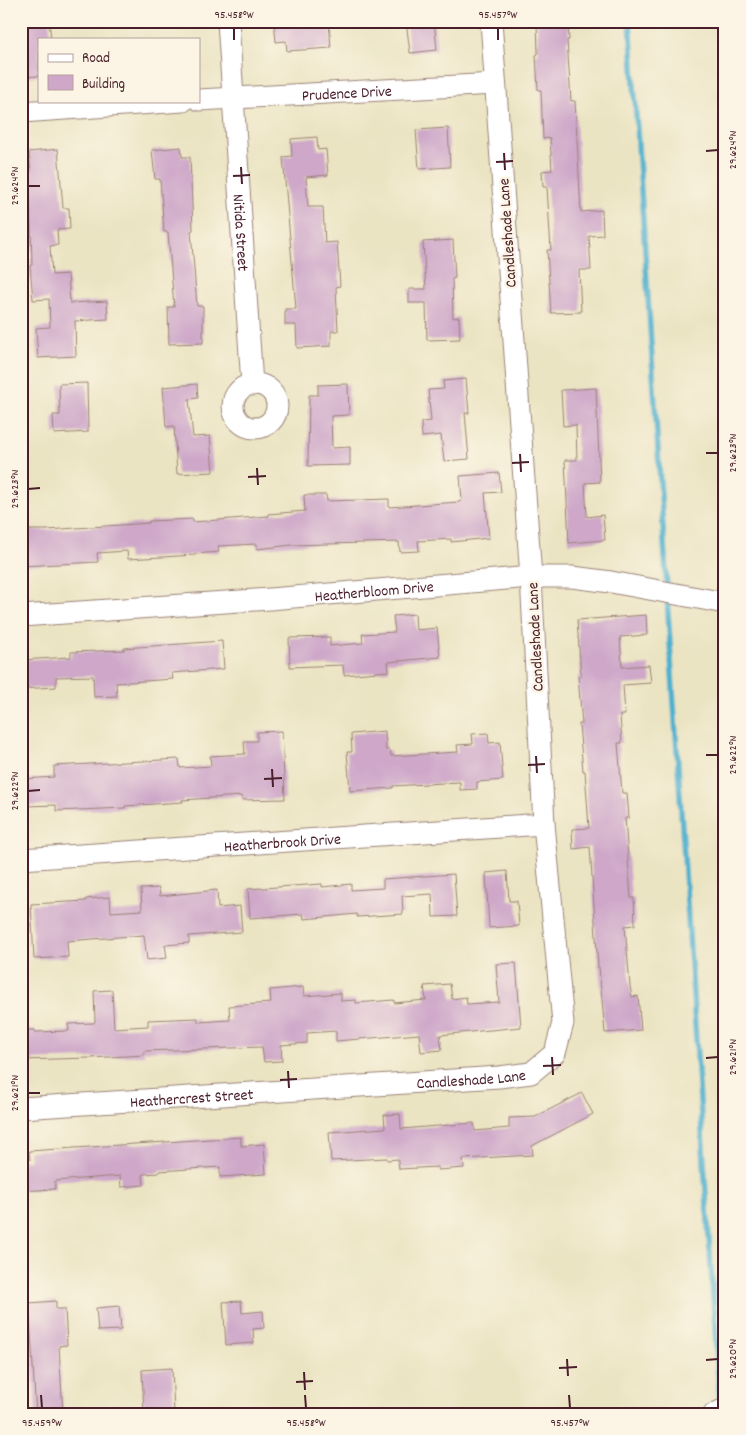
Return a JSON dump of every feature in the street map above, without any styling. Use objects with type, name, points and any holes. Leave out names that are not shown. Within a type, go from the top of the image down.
[{"type":"street","name":"Nitida Street","points":[[228,21],[252,385]]},
{"type":"street","name":"Candleshade Lane","points":[[364,1086],[499,1077],[531,1073],[555,1053],[563,1023],[544,824],[531,577],[491,21]]},
{"type":"street","name":"Prudence Drive","points":[[200,100],[495,84]]},
{"type":"street","points":[[21,112],[168,102]]},
{"type":"street","name":"Heatherbloom Drive","points":[[21,616],[270,599],[531,577],[572,577],[725,602]]},
{"type":"street","name":"Heatherbrook Drive","points":[[21,859],[544,824]]},
{"type":"street","name":"Heathercrest Street","points":[[21,1108],[364,1086]]},
{"type":"street","points":[[714,1414],[725,1409]]},
{"type":"building","points":[[21,21],[49,21],[51,38],[38,38],[38,76],[21,77]]},
{"type":"building","points":[[274,21],[329,21],[331,48],[287,51],[286,41],[276,42]]},
{"type":"building","points":[[406,21],[434,21],[437,50],[410,53]]},
{"type":"building","points":[[537,21],[568,21],[569,40],[567,40],[571,101],[575,101],[581,212],[602,210],[603,235],[589,236],[591,270],[579,270],[581,312],[551,313],[547,250],[551,250],[547,187],[543,187],[542,171],[552,170],[550,138],[543,139],[541,90],[538,90]]},
{"type":"building","points":[[448,128],[450,167],[419,169],[416,130]]},
{"type":"building","points":[[317,137],[318,150],[326,149],[328,175],[306,177],[308,207],[323,207],[325,243],[337,242],[340,286],[336,287],[338,331],[331,331],[331,346],[297,348],[296,325],[285,325],[285,309],[296,309],[283,157],[292,156],[291,139]]},
{"type":"building","points":[[181,147],[182,157],[190,157],[193,230],[191,231],[197,306],[203,306],[203,343],[169,344],[168,307],[174,307],[168,232],[164,232],[160,179],[155,179],[152,150]]},
{"type":"building","points":[[58,149],[63,208],[69,208],[70,229],[57,230],[58,245],[50,246],[52,275],[68,274],[70,303],[107,301],[108,319],[75,321],[76,356],[38,358],[36,328],[50,327],[49,299],[33,300],[30,265],[32,265],[30,193],[26,194],[25,171],[31,171],[29,152]]},
{"type":"building","points":[[453,240],[455,278],[452,279],[453,318],[459,317],[460,339],[427,340],[426,303],[409,303],[409,289],[426,289],[423,242]]},
{"type":"building","points":[[466,379],[469,413],[465,413],[469,459],[444,461],[441,435],[422,437],[421,422],[431,421],[428,390],[444,389],[443,381]]},
{"type":"building","points":[[87,383],[88,432],[54,434],[53,415],[60,415],[59,384]]},
{"type":"building","points":[[197,384],[198,398],[189,399],[193,437],[210,436],[213,472],[177,474],[174,426],[166,427],[163,387]]},
{"type":"building","points":[[348,384],[349,415],[331,416],[332,448],[350,447],[350,465],[308,466],[309,395],[318,395],[318,385]]},
{"type":"building","points":[[596,388],[600,482],[585,483],[587,517],[603,515],[605,540],[569,543],[565,460],[577,460],[576,425],[563,426],[561,390]]},
{"type":"building","points":[[499,473],[501,492],[485,493],[489,538],[451,542],[451,539],[418,541],[419,551],[400,552],[399,542],[292,545],[257,549],[257,544],[218,546],[219,552],[195,555],[128,559],[127,551],[97,553],[98,562],[21,566],[21,530],[149,523],[149,521],[193,519],[193,522],[269,516],[268,514],[305,511],[304,495],[326,495],[327,501],[389,499],[389,507],[459,502],[462,500],[460,476]]},
{"type":"building","points":[[415,614],[416,630],[437,628],[440,657],[388,662],[389,671],[344,675],[343,665],[290,667],[289,638],[330,637],[330,646],[363,643],[362,634],[395,632],[393,616]]},
{"type":"building","points":[[646,615],[647,635],[620,637],[622,667],[649,665],[651,683],[623,685],[625,715],[620,715],[622,743],[618,743],[622,793],[627,793],[629,818],[625,818],[631,898],[634,898],[635,925],[625,926],[630,986],[632,997],[638,996],[641,1030],[605,1033],[598,967],[590,847],[573,849],[572,829],[589,828],[579,724],[582,724],[578,676],[581,676],[577,620]]},
{"type":"building","points":[[222,641],[224,669],[172,673],[173,679],[116,683],[117,696],[94,697],[93,676],[56,677],[56,687],[21,689],[21,660],[71,657],[71,652],[124,650],[124,648]]},
{"type":"building","points":[[282,731],[285,799],[242,800],[241,796],[182,800],[183,802],[125,806],[125,808],[56,811],[56,805],[25,806],[24,779],[54,777],[54,766],[179,759],[180,768],[211,766],[210,756],[245,754],[244,741],[257,741],[257,732]]},
{"type":"building","points":[[385,731],[386,750],[390,750],[391,756],[458,752],[457,745],[473,744],[472,734],[488,733],[489,743],[500,742],[503,780],[477,782],[477,789],[460,790],[460,782],[350,791],[347,752],[352,752],[351,734]]},
{"type":"building","points":[[507,871],[509,901],[517,901],[519,926],[489,928],[486,873]]},
{"type":"building","points":[[454,874],[457,916],[433,917],[432,894],[402,896],[403,914],[357,917],[357,914],[304,919],[303,914],[250,918],[248,889],[322,884],[322,887],[351,884],[351,890],[383,888],[383,879]]},
{"type":"building","points":[[159,888],[160,896],[217,890],[218,908],[240,906],[242,932],[189,936],[189,943],[165,945],[167,958],[147,960],[144,935],[67,941],[68,957],[34,959],[31,904],[86,901],[86,899],[110,897],[111,912],[142,910],[141,889]]},
{"type":"building","points":[[516,963],[521,1027],[440,1035],[442,1050],[421,1052],[419,1034],[336,1041],[336,1031],[307,1033],[307,1043],[281,1045],[282,1061],[264,1062],[262,1047],[144,1051],[144,1055],[21,1060],[21,1030],[35,1030],[35,1032],[69,1031],[68,1024],[94,1023],[94,991],[112,990],[114,1028],[148,1026],[148,1020],[198,1018],[198,1022],[230,1020],[229,1006],[271,1003],[270,990],[303,987],[304,996],[341,993],[341,1001],[356,1000],[356,1003],[394,1000],[394,1003],[426,1000],[424,986],[450,984],[452,999],[466,997],[467,1004],[499,1002],[496,964]]},
{"type":"building","points":[[582,1093],[593,1114],[532,1146],[533,1155],[463,1159],[464,1168],[438,1170],[438,1167],[399,1169],[398,1159],[387,1160],[387,1158],[331,1161],[329,1132],[385,1128],[384,1115],[400,1114],[401,1129],[474,1123],[475,1131],[509,1128],[509,1118],[535,1117]]},
{"type":"building","points":[[241,1137],[241,1146],[264,1144],[266,1174],[220,1177],[220,1167],[159,1171],[159,1173],[143,1174],[144,1185],[121,1187],[120,1176],[55,1181],[55,1189],[21,1191],[21,1161],[30,1160],[29,1151]]},
{"type":"building","points":[[56,1301],[56,1309],[65,1309],[67,1345],[59,1346],[63,1414],[36,1414],[29,1303]]},
{"type":"building","points":[[241,1301],[242,1313],[263,1311],[264,1328],[253,1329],[254,1343],[226,1345],[223,1302]]},
{"type":"building","points":[[119,1306],[121,1330],[98,1331],[96,1308]]},
{"type":"building","points":[[172,1368],[174,1414],[144,1414],[142,1370]]},
{"type":"waterway","points":[[630,21],[667,588]]},
{"type":"waterway","points":[[667,597],[720,1406]]}]
